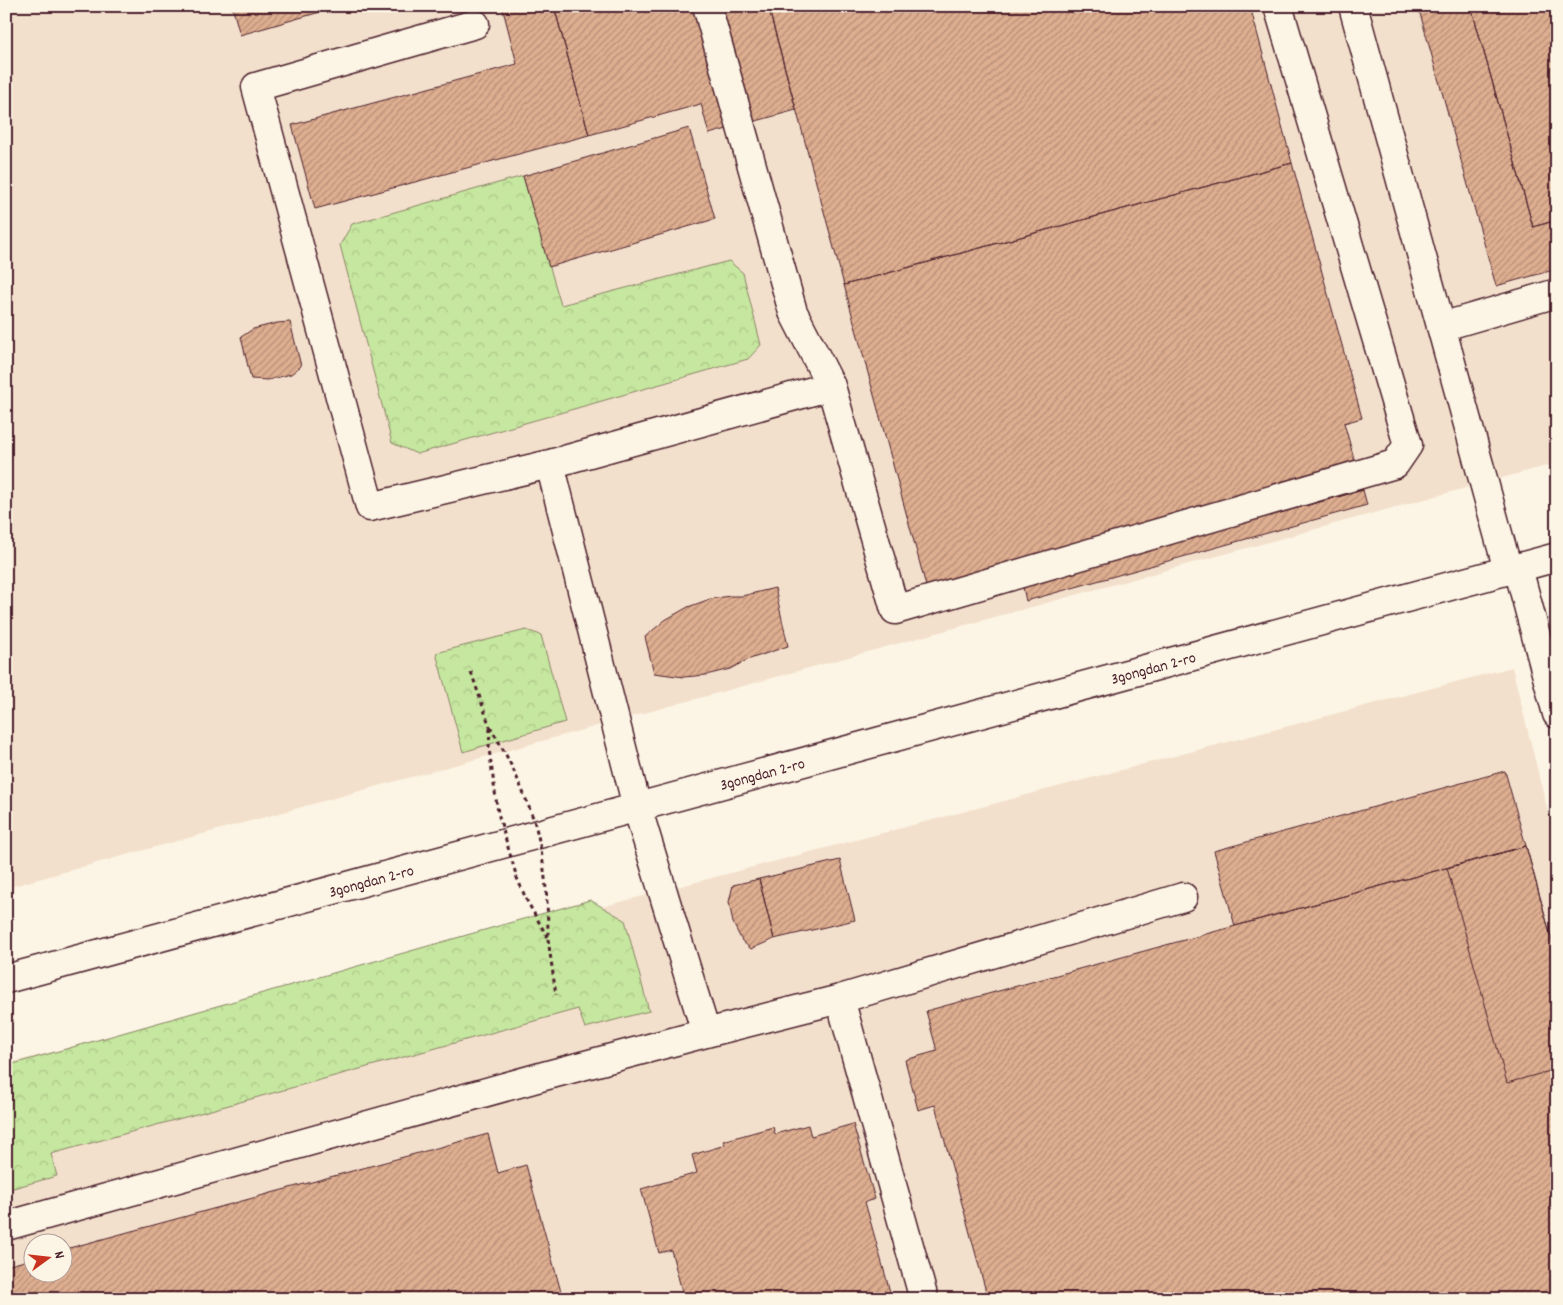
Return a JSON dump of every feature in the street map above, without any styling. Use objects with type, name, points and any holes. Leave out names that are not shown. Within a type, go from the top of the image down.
[{"type":"street","points":[[707,6],[794,312],[831,386],[895,610],[1395,464],[1408,445],[1278,6]]},
{"type":"street","points":[[1352,6],[1441,327],[1557,714]]},
{"type":"street","points":[[475,24],[256,87],[370,507],[550,464],[831,386]]},
{"type":"street","points":[[1441,327],[1557,293]]},
{"type":"street","points":[[550,464],[637,807],[706,1033]]},
{"type":"street","name":"3gongdan 2-ro","points":[[6,979],[1557,557]]},
{"type":"street","points":[[6,1226],[544,1076],[840,999],[1183,897]]},
{"type":"street","points":[[840,999],[924,1299]]},
{"type":"path","points":[[471,672],[490,727],[517,776],[535,824],[545,881],[548,909],[548,939],[556,994]]},
{"type":"path","points":[[490,727],[489,749],[498,813],[517,878],[527,901],[548,939]]},
{"type":"shaded area","points":[[6,6],[1557,6],[1557,463],[6,888]]},
{"type":"shaded area","points":[[1512,667],[1557,848],[1557,1299],[6,1299],[6,1064]]},
{"type":"green space","points":[[523,176],[561,305],[729,261],[743,273],[761,345],[748,359],[417,454],[392,443],[340,245],[352,224]]},
{"type":"green space","points":[[526,630],[541,635],[565,722],[463,752],[436,653]]},
{"type":"green space","points":[[590,900],[625,920],[649,1011],[585,1028],[578,1009],[51,1154],[57,1176],[6,1190],[6,1066]]},
{"type":"building","points":[[232,6],[333,6],[334,8],[240,35]]},
{"type":"building","points":[[502,6],[554,6],[589,135],[315,209],[292,125],[517,64]]},
{"type":"building","points":[[554,6],[768,6],[796,110],[709,134],[701,104],[589,135]]},
{"type":"building","points":[[768,6],[1250,6],[1292,163],[844,285]]},
{"type":"building","points":[[1418,6],[1471,6],[1533,227],[1557,220],[1557,269],[1496,286]]},
{"type":"building","points":[[1471,6],[1557,6],[1557,220],[1533,227]]},
{"type":"building","points":[[689,128],[715,219],[549,267],[523,176]]},
{"type":"building","points":[[1292,163],[1362,418],[1344,423],[1363,490],[1022,583],[1016,561],[926,586],[844,285]]},
{"type":"building","points":[[290,322],[301,366],[291,374],[268,380],[251,379],[241,337],[253,329]]},
{"type":"building","points":[[1363,490],[1367,505],[1026,601],[1022,583]]},
{"type":"building","points":[[775,588],[788,646],[747,660],[730,669],[706,675],[684,677],[654,673],[645,637],[665,620],[688,607],[710,599],[742,596]]},
{"type":"building","points":[[1505,771],[1526,846],[1235,926],[1214,851]]},
{"type":"building","points":[[1526,846],[1557,959],[1557,1069],[1507,1083],[1447,868]]},
{"type":"building","points":[[1526,846],[1557,959],[1557,1299],[988,1299],[935,1105],[918,1110],[905,1060],[937,1051],[926,1011]]},
{"type":"building","points":[[840,860],[855,920],[774,939],[759,879]]},
{"type":"building","points":[[759,879],[774,939],[751,949],[742,941],[733,923],[729,902],[733,885]]},
{"type":"building","points":[[853,1124],[875,1199],[865,1202],[892,1299],[684,1299],[671,1250],[659,1253],[641,1189],[697,1173],[692,1155],[725,1145],[723,1141],[773,1127],[775,1134],[808,1125],[811,1136]]},
{"type":"building","points":[[488,1134],[498,1173],[526,1165],[563,1299],[6,1299],[6,1266],[22,1262],[22,1282],[72,1282],[72,1247]]}]
